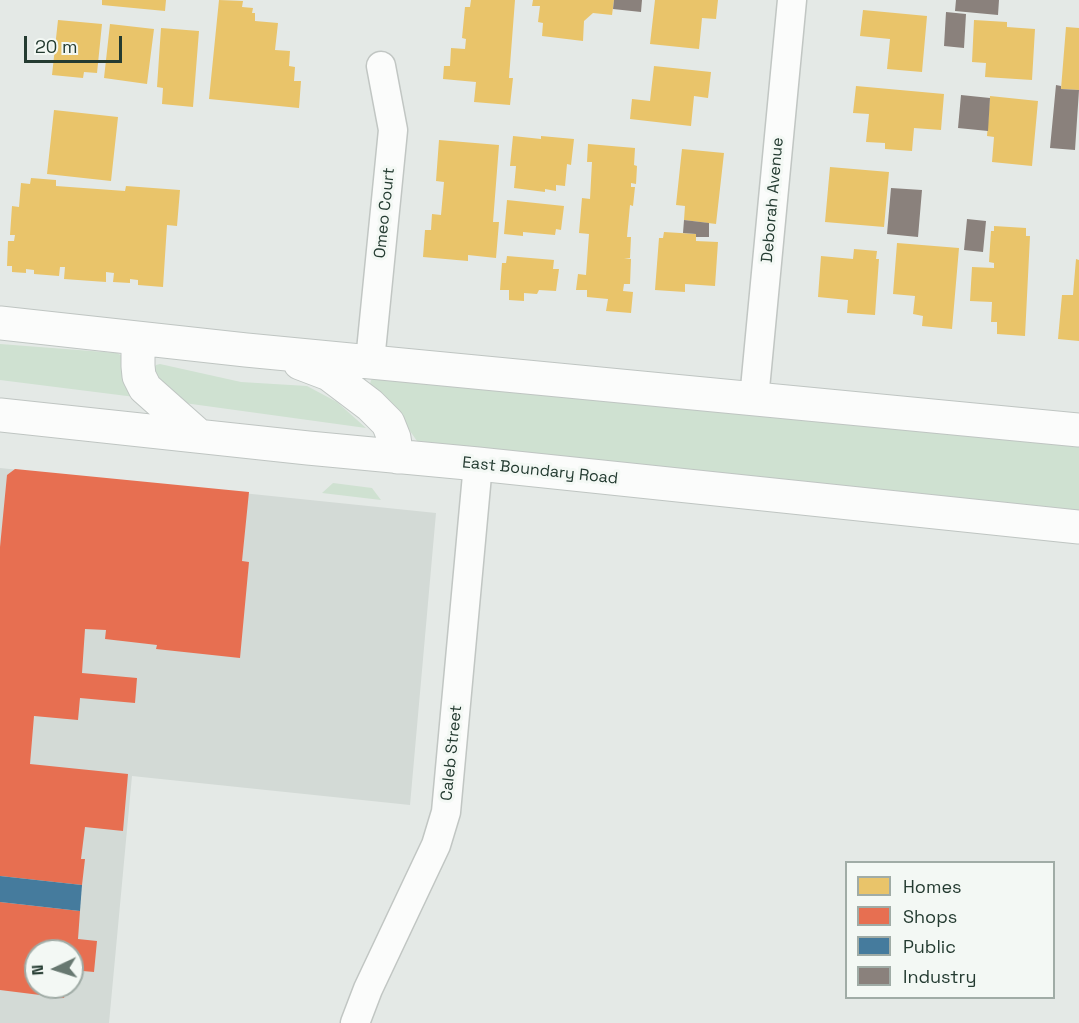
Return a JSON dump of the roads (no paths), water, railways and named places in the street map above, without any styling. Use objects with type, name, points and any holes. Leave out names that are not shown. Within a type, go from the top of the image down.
[{"type":"main road","points":[[0,323],[144,340],[1079,430]]},
{"type":"main road","points":[[144,340],[138,354],[138,366],[139,376],[145,388],[199,436]]},
{"type":"main road","points":[[246,350],[292,360],[329,374],[351,389],[388,423],[394,438],[397,457]]},
{"type":"main road","name":"East Boundary Road","points":[[0,415],[1079,527]]},
{"type":"street","name":"Deborah Avenue","points":[[754,399],[792,0]]},
{"type":"street","name":"Omeo Court","points":[[370,361],[393,130],[381,66]]},
{"type":"street","name":"Caleb Street","points":[[355,1023],[368,988],[436,844],[446,812],[478,464]]}]
